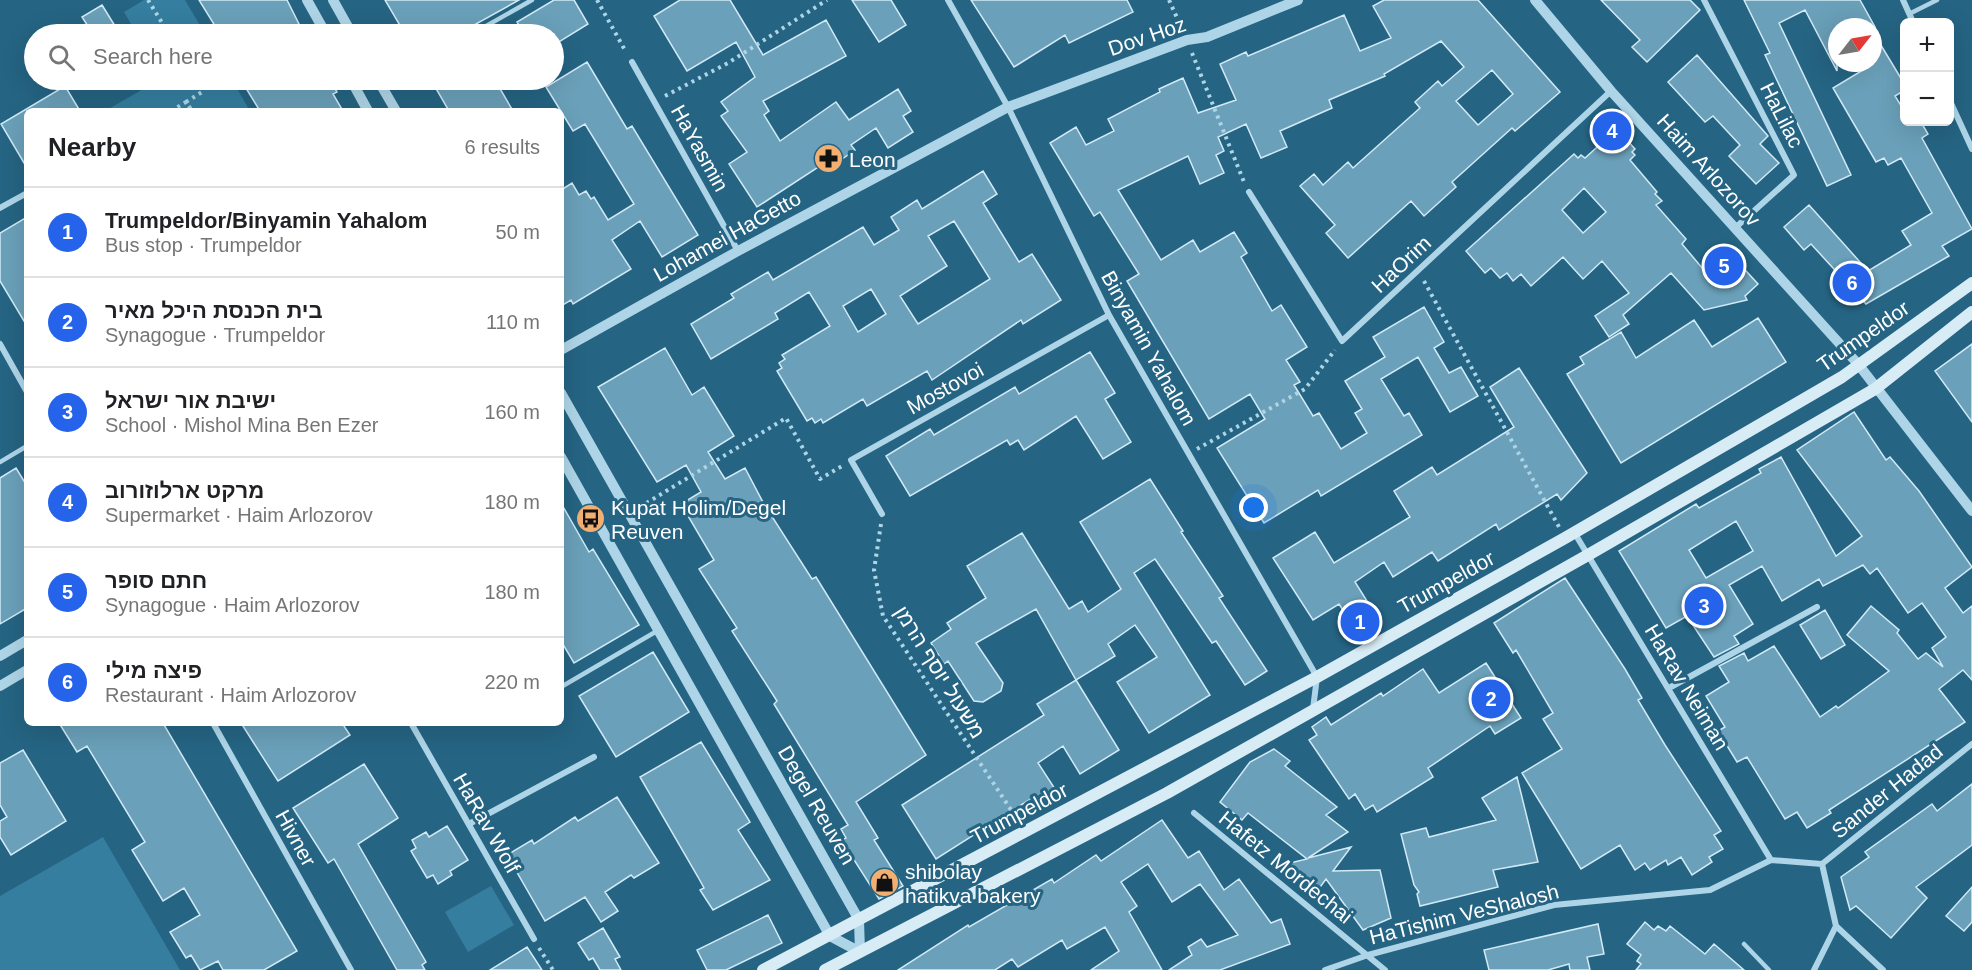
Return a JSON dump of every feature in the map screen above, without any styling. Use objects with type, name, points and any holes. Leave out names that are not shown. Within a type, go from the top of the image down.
[{"type":"main road","name":"Trumpeldor","points":[[763,970],[1317,677],[1570,535],[1842,377],[1972,283]]},
{"type":"main road","points":[[825,970],[1167,793],[1588,555],[1875,389],[1972,312]]},
{"type":"street","points":[[307,0],[320,24]]},
{"type":"street","points":[[333,0],[346,24]]},
{"type":"street","name":"Binyamin Yahalom","points":[[948,0],[1008,107],[1109,315],[1317,677]]},
{"type":"street","name":"Dov Hoz","points":[[1008,107],[1186,40],[1207,37],[1298,0]]},
{"type":"street","name":"Haim Arlozorov","points":[[1534,0],[1611,92],[1858,364],[1875,389],[1972,511]]},
{"type":"street","name":"HaLilac","points":[[1704,0],[1794,175],[1735,228]]},
{"type":"street","points":[[1903,0],[1911,18]]},
{"type":"street","name":"HaYasmin","points":[[632,62],[738,251]]},
{"type":"street","points":[[356,90],[366,108]]},
{"type":"street","points":[[383,90],[394,108]]},
{"type":"street","name":"HaOrim","points":[[1342,341],[1611,92]]},
{"type":"street","name":"Lohamei HaGetto","points":[[564,348],[738,251],[1008,107]]},
{"type":"street","points":[[1954,110],[1972,149]]},
{"type":"street","points":[[1248,192],[1342,341]]},
{"type":"street","points":[[0,208],[24,195]]},
{"type":"street","name":"Mostovoi","points":[[851,460],[1109,315]]},
{"type":"street","points":[[0,344],[24,387]]},
{"type":"street","name":"Degel Reuven","points":[[564,398],[859,920],[860,952]]},
{"type":"street","points":[[851,460],[882,514]]},
{"type":"street","points":[[564,462],[660,629],[830,936],[860,952]]},
{"type":"street","name":"HaRav Neiman","points":[[1570,535],[1588,555],[1771,860]]},
{"type":"street","points":[[1669,688],[1817,606]]},
{"type":"street","points":[[0,656],[24,641]]},
{"type":"street","points":[[0,686],[24,672]]},
{"type":"street","points":[[1313,709],[1317,677]]},
{"type":"street","name":"Hivner","points":[[215,726],[351,970]]},
{"type":"street","name":"HaRav Wolf","points":[[413,726],[534,939]]},
{"type":"street","name":"Sander Hadad","points":[[1822,864],[1972,744]]},
{"type":"street","points":[[469,824],[594,757]]},
{"type":"street","name":"Hafetz Mordechai","points":[[1194,813],[1385,970]]},
{"type":"street","points":[[1771,860],[1822,864],[1836,926],[1883,970]]},
{"type":"street","name":"HaTishim VeShalosh","points":[[1325,970],[1368,955],[1554,905],[1710,890],[1771,860]]},
{"type":"street","points":[[1814,970],[1836,926]]},
{"type":"lane","points":[[490,24],[532,0]]},
{"type":"lane","points":[[1909,14],[1936,0]]},
{"type":"lane","points":[[0,462],[24,448]]},
{"type":"lane","points":[[564,685],[660,629]]},
{"type":"lane","points":[[1744,944],[1769,970]]},
{"type":"path","points":[[148,0],[163,24]]},
{"type":"path","points":[[597,0],[632,62]]},
{"type":"path","points":[[654,101],[728,63],[827,0]]},
{"type":"path","points":[[1169,0],[1248,192]]},
{"type":"path","points":[[176,108],[202,92],[201,90]]},
{"type":"path","points":[[186,102],[190,108]]},
{"type":"path","points":[[1418,271],[1570,535]]},
{"type":"path","points":[[1189,454],[1305,389],[1342,341]]},
{"type":"path","points":[[629,514],[786,418],[820,479],[851,460]]},
{"type":"path","name":"משעול יוסף הרמן","points":[[882,514],[874,570],[883,616],[1025,832]]},
{"type":"path","points":[[534,939],[553,970]]},
{"type":"shaded area","points":[[144,0],[185,0],[199,24],[131,24],[124,12]]},
{"type":"shaded area","points":[[142,90],[238,90],[248,108],[110,108]]},
{"type":"shaded area","points":[[103,837],[180,970],[0,970],[0,896]]},
{"type":"shaded area","points":[[491,886],[514,925],[468,952],[445,912]]},
{"type":"building","points":[[199,0],[287,0],[299,24],[214,24]]},
{"type":"building","points":[[385,0],[519,0],[476,24],[399,24]]},
{"type":"building","points":[[554,0],[574,0],[588,24],[564,39],[564,24],[518,24],[517,22]]},
{"type":"building","points":[[680,0],[730,0],[763,55],[826,20],[846,56],[763,101],[769,111],[764,115],[780,141],[836,102],[849,120],[898,89],[911,111],[903,116],[913,132],[888,148],[876,128],[851,145],[855,150],[835,164],[832,158],[757,207],[729,164],[747,152],[721,116],[728,111],[721,102],[755,77],[736,42],[687,71],[654,16]]},
{"type":"building","points":[[852,0],[891,0],[906,25],[879,42]]},
{"type":"building","points":[[971,0],[1127,0],[1133,12],[1069,43],[1065,35],[1014,67]]},
{"type":"building","points":[[1384,0],[1478,0],[1560,92],[1515,131],[1512,128],[1452,182],[1456,187],[1424,216],[1411,201],[1348,258],[1326,233],[1335,225],[1300,186],[1314,174],[1323,185],[1348,162],[1353,168],[1420,108],[1415,102],[1438,81],[1442,86],[1464,67],[1441,41],[1384,74],[1385,76],[1329,100],[1332,108],[1280,131],[1287,147],[1261,158],[1246,124],[1218,137],[1224,151],[1216,155],[1224,173],[1200,184],[1188,156],[1118,190],[1161,260],[1193,240],[1200,252],[1234,232],[1247,253],[1241,257],[1272,311],[1281,305],[1307,347],[1286,360],[1300,382],[1294,385],[1313,416],[1319,413],[1341,449],[1367,433],[1355,413],[1362,409],[1345,381],[1385,357],[1373,337],[1424,307],[1444,342],[1434,348],[1449,373],[1461,367],[1478,396],[1450,412],[1418,357],[1381,379],[1404,416],[1409,413],[1422,435],[1321,496],[1318,490],[1264,523],[1217,448],[1265,419],[1250,394],[1209,419],[1127,281],[1139,274],[1100,212],[1094,216],[1050,143],[1076,127],[1086,145],[1114,131],[1108,119],[1160,92],[1159,89],[1183,78],[1198,113],[1236,100],[1220,64],[1246,52],[1248,56],[1344,15],[1360,51],[1391,38],[1373,6]],"holes":[[[1492,70],[1513,94],[1478,125],[1456,101]]]},
{"type":"building","points":[[1601,0],[1690,0],[1700,10],[1647,62],[1632,47],[1640,40]]},
{"type":"building","points":[[1744,0],[1860,0],[1870,18],[1828,18],[1828,54],[1805,10],[1779,23],[1851,175],[1827,186],[1765,55],[1770,53]]},
{"type":"building","points":[[102,5],[114,24],[87,24],[82,17]]},
{"type":"building","points":[[1882,47],[1900,77],[1900,93],[1895,96],[1900,104],[1900,126],[1923,126],[1928,134],[1922,138],[1972,229],[1942,246],[1949,256],[1866,304],[1811,244],[1804,250],[1784,227],[1809,205],[1868,271],[1911,245],[1902,231],[1932,213],[1901,158],[1888,165],[1884,158],[1876,162],[1833,88],[1860,72],[1882,72]]},
{"type":"building","points":[[1697,55],[1768,136],[1760,144],[1779,163],[1756,184],[1729,156],[1740,145],[1713,116],[1705,122],[1668,82]]},
{"type":"building","points":[[587,62],[627,129],[632,126],[698,235],[662,257],[640,221],[612,240],[631,269],[573,304],[571,300],[564,304],[564,188],[572,183],[579,195],[586,191],[591,199],[594,197],[608,220],[634,204],[585,124],[573,131],[564,116],[564,108],[559,108],[548,90],[564,90],[564,76]]},
{"type":"building","points":[[58,90],[67,90],[78,108],[28,108]]},
{"type":"building","points":[[247,90],[336,90],[337,92],[333,94],[341,108],[258,108]]},
{"type":"building","points":[[437,90],[501,90],[511,108],[447,108]]},
{"type":"building","points":[[24,110],[24,163],[1,124]]},
{"type":"building","points":[[1617,129],[1635,149],[1632,152],[1635,155],[1630,160],[1662,201],[1656,205],[1686,239],[1682,244],[1703,269],[1726,249],[1758,284],[1745,296],[1747,300],[1704,310],[1671,273],[1623,315],[1629,324],[1609,337],[1595,316],[1629,293],[1602,261],[1583,279],[1563,257],[1531,286],[1521,274],[1513,281],[1507,273],[1500,278],[1491,268],[1485,273],[1466,251],[1574,154],[1578,158],[1581,155],[1585,158]],"holes":[[[1584,188],[1606,212],[1583,233],[1562,210]]]},
{"type":"building","points":[[983,171],[997,194],[983,203],[1019,262],[1032,254],[1061,300],[1023,324],[1021,320],[932,380],[927,371],[867,406],[863,399],[823,423],[821,419],[815,423],[812,418],[807,421],[777,371],[782,368],[779,363],[785,359],[782,355],[830,326],[809,292],[775,313],[778,319],[711,359],[691,324],[734,298],[731,294],[768,272],[773,280],[863,227],[874,245],[899,230],[891,217],[917,200],[922,209]],"holes":[[[954,221],[990,279],[918,324],[900,296],[947,266],[928,236]],[[871,289],[886,314],[858,332],[843,306]]]},
{"type":"building","points":[[24,219],[24,321],[0,281],[0,233]]},
{"type":"building","points":[[1758,318],[1786,362],[1621,463],[1567,374],[1584,364],[1580,357],[1621,332],[1636,358],[1694,320],[1712,347]]},
{"type":"building","points":[[1972,344],[1972,422],[1935,371]]},
{"type":"building","points":[[665,348],[692,395],[704,387],[734,436],[708,452],[725,479],[745,468],[764,504],[812,579],[816,577],[926,755],[856,802],[878,838],[874,840],[903,886],[879,899],[851,855],[848,857],[839,842],[846,838],[841,829],[848,825],[774,704],[777,701],[732,631],[737,628],[699,569],[714,560],[681,504],[701,492],[686,465],[657,482],[598,387]]},
{"type":"building","points":[[1090,352],[1115,393],[1105,399],[1131,442],[1103,459],[1076,416],[1024,450],[1018,440],[1010,445],[1007,440],[910,496],[886,456],[930,429],[934,435],[1015,387],[1019,394]]},
{"type":"building","points":[[1519,368],[1587,473],[1561,500],[1557,494],[1499,530],[1496,524],[1438,561],[1432,552],[1393,577],[1384,562],[1355,582],[1377,617],[1356,630],[1339,604],[1313,620],[1273,558],[1315,532],[1334,563],[1410,517],[1394,491],[1432,467],[1437,475],[1514,427],[1490,387]]},
{"type":"building","points":[[1854,412],[1886,460],[1890,457],[1919,491],[1972,567],[1945,588],[1963,613],[1972,606],[1972,680],[1963,670],[1939,689],[1965,722],[1829,810],[1831,813],[1807,828],[1797,812],[1785,819],[1747,757],[1737,762],[1718,731],[1725,727],[1706,696],[1729,682],[1719,666],[1744,653],[1748,661],[1774,646],[1820,717],[1836,706],[1838,708],[1889,671],[1847,635],[1871,606],[1899,630],[1897,633],[1918,659],[1926,653],[1943,667],[1932,648],[1946,637],[1922,603],[1908,613],[1877,568],[1870,574],[1863,565],[1823,586],[1819,579],[1782,601],[1762,566],[1729,585],[1753,624],[1734,636],[1739,644],[1714,657],[1687,616],[1666,628],[1619,551],[1696,504],[1699,508],[1761,473],[1759,469],[1781,457],[1836,556],[1862,536],[1797,450]],"holes":[[[1736,521],[1753,551],[1706,578],[1689,550]]]},
{"type":"building","points":[[16,468],[24,481],[24,610],[0,624],[0,478]]},
{"type":"building","points":[[1150,479],[1223,596],[1219,598],[1267,671],[1245,685],[1216,641],[1212,643],[1155,559],[1134,573],[1210,695],[1149,733],[1117,682],[1157,657],[1135,625],[1108,644],[1115,656],[1076,680],[1036,609],[976,643],[1003,683],[1001,691],[983,702],[974,701],[948,661],[944,664],[931,643],[951,629],[947,623],[986,598],[967,566],[1022,533],[1069,609],[1082,601],[1088,612],[1121,589],[1080,522]]},
{"type":"building","points":[[564,508],[589,552],[593,549],[639,625],[574,663],[564,646]]},
{"type":"building","points":[[1565,578],[1625,669],[1642,698],[1638,700],[1721,831],[1714,835],[1723,849],[1709,857],[1712,862],[1692,875],[1681,857],[1668,865],[1666,860],[1650,870],[1645,863],[1635,870],[1620,845],[1581,869],[1522,773],[1562,749],[1543,719],[1553,713],[1516,650],[1513,653],[1494,623]]},
{"type":"building","points":[[1825,610],[1845,645],[1821,659],[1800,625]]},
{"type":"building","points":[[653,652],[689,712],[616,757],[579,696]]},
{"type":"building","points":[[1486,663],[1521,718],[1495,734],[1490,726],[1428,768],[1433,777],[1377,812],[1373,805],[1365,810],[1355,794],[1349,799],[1309,740],[1317,735],[1312,727],[1326,717],[1331,725],[1381,693],[1383,696],[1423,669],[1439,693]]},
{"type":"building","points":[[1076,680],[1119,750],[1080,774],[1063,746],[1038,763],[1055,789],[1032,804],[1029,800],[936,859],[902,805],[1044,715],[1037,704]]},
{"type":"building","points":[[61,726],[165,726],[297,951],[264,970],[223,970],[218,961],[200,970],[191,955],[186,958],[170,932],[200,915],[184,888],[163,901],[132,850],[145,842],[87,746],[77,752]]},
{"type":"building","points":[[243,726],[344,726],[350,735],[278,781]]},
{"type":"building","points":[[701,742],[750,822],[738,830],[770,880],[713,910],[700,890],[704,888],[698,877],[640,777]]},
{"type":"building","points":[[1274,749],[1290,761],[1285,766],[1337,807],[1326,815],[1348,832],[1308,858],[1351,847],[1333,871],[1380,870],[1391,918],[1363,930],[1326,879],[1318,890],[1286,864],[1307,859],[1248,813],[1242,820],[1220,802],[1250,762]]},
{"type":"building","points":[[23,750],[66,821],[11,855],[0,837],[0,821],[7,817],[0,805],[0,763]]},
{"type":"building","points":[[364,764],[398,818],[358,844],[426,962],[422,965],[425,970],[397,970],[334,859],[328,863],[293,808]]},
{"type":"building","points":[[1517,777],[1538,862],[1493,870],[1498,887],[1420,906],[1417,894],[1419,892],[1414,885],[1401,834],[1426,828],[1429,837],[1496,820],[1482,798]]},
{"type":"building","points":[[1972,784],[1972,845],[1916,887],[1927,898],[1891,938],[1856,906],[1850,910],[1841,877],[1869,857],[1865,852],[1932,804],[1937,811]]},
{"type":"building","points":[[617,797],[659,863],[634,878],[631,875],[605,892],[618,911],[601,922],[585,897],[545,921],[507,855],[532,840],[534,844],[575,817],[578,821]]},
{"type":"building","points":[[1162,820],[1188,858],[1199,851],[1224,890],[1239,879],[1271,923],[1281,919],[1290,944],[1220,970],[1169,970],[1192,955],[1188,947],[1201,939],[1207,947],[1238,935],[1200,884],[1172,902],[1148,864],[1121,882],[1137,906],[1129,912],[1162,970],[1091,970],[1119,951],[1105,927],[1067,949],[1062,940],[1018,967],[1012,959],[995,970],[898,970],[968,925],[969,927],[1052,879],[1054,883],[1096,855],[1101,861]]},
{"type":"building","points":[[447,826],[468,860],[450,871],[452,875],[438,884],[433,875],[427,878],[411,851],[416,848],[412,840],[426,832],[429,837]]},
{"type":"building","points":[[1972,887],[1972,922],[1964,931],[1946,916]]},
{"type":"building","points":[[768,915],[782,943],[726,970],[707,970],[697,950]]},
{"type":"building","points":[[1645,922],[1654,930],[1658,926],[1666,931],[1670,926],[1705,954],[1714,944],[1744,970],[1636,970],[1641,964],[1637,961],[1641,955],[1627,944]]},
{"type":"building","points":[[1598,924],[1604,954],[1587,957],[1590,970],[1570,970],[1569,964],[1548,970],[1489,970],[1484,950]]},
{"type":"building","points":[[603,928],[620,957],[615,959],[621,970],[600,970],[593,958],[589,960],[578,943]]},
{"type":"building","points":[[527,947],[542,970],[490,970]]},
{"type":"place","name":"מרקט ארלוזורוב","points":[[1612,131]]},
{"type":"place","name":"Leon","points":[[828,159]]},
{"type":"place","name":"חתם סופר","points":[[1724,266]]},
{"type":"place","name":"פיצה מילי","points":[[1852,283]]},
{"type":"place","name":"Kupat Holim/Degel Reuven","points":[[590,519]]},
{"type":"place","name":"ישיבת אור ישראל","points":[[1704,606]]},
{"type":"place","name":"Trumpeldor/Binyamin Yahalom","points":[[1360,622]]},
{"type":"place","name":"בית הכנסת היכל מאיר","points":[[1491,699]]},
{"type":"place","name":"shibolay hatikva bakery","points":[[884,883]]}]
